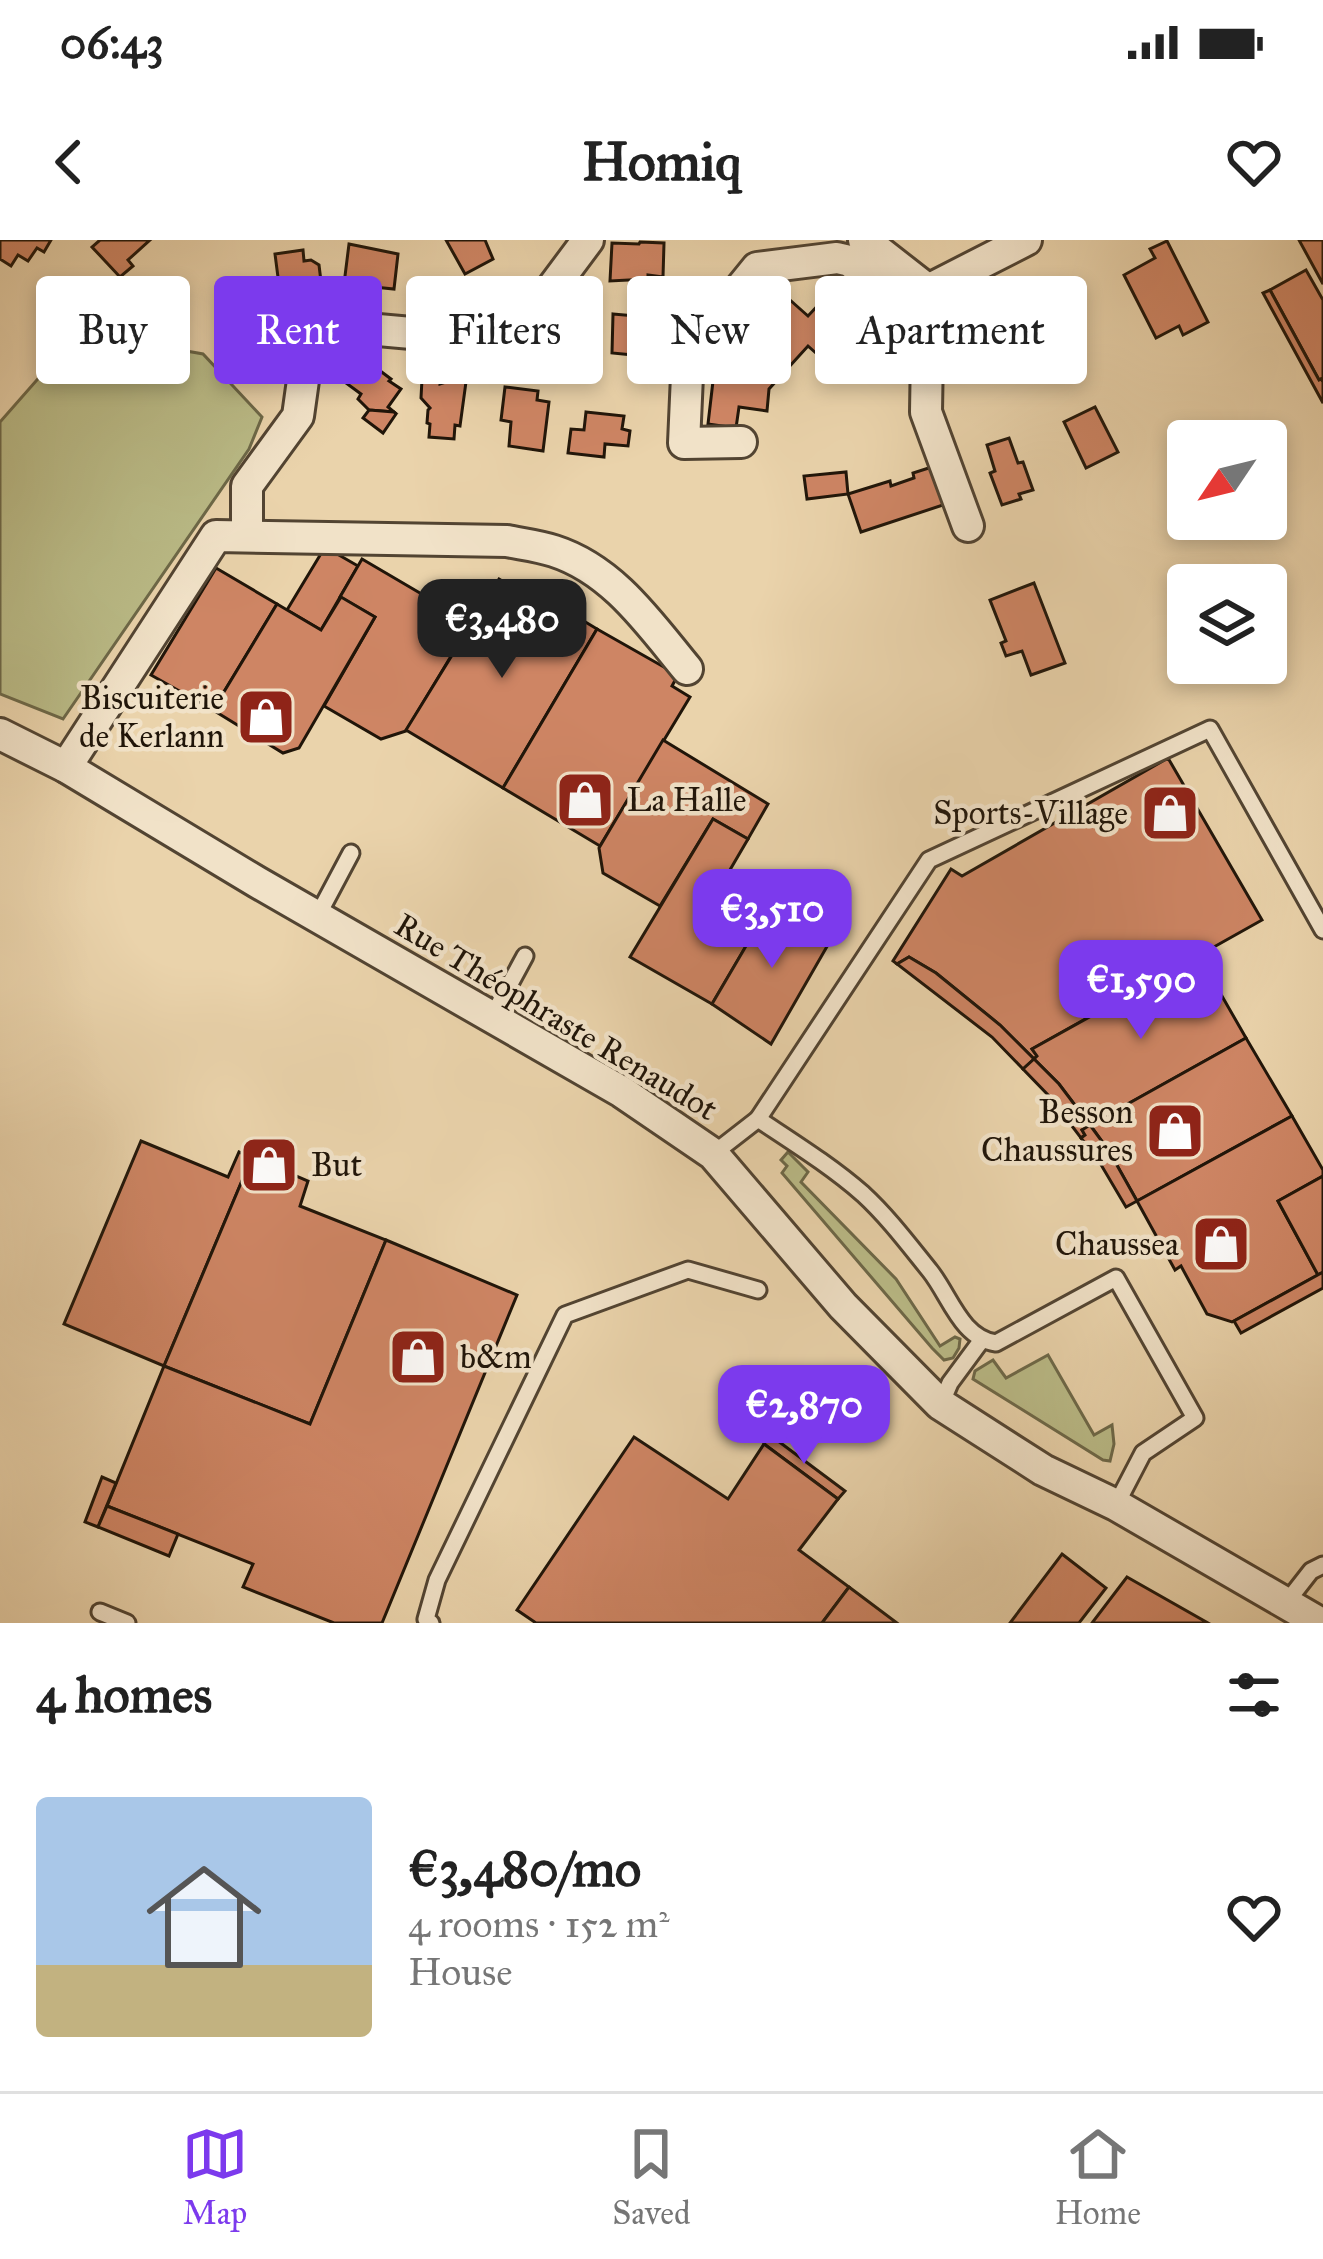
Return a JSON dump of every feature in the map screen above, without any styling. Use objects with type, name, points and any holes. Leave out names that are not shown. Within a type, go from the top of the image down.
[{"type":"street","points":[[247,536],[248,486],[298,416],[305,366],[335,332],[356,328],[512,342],[588,240]]},
{"type":"street","points":[[865,240],[910,276]]},
{"type":"street","points":[[953,276],[1026,240]]},
{"type":"street","points":[[741,442],[684,443],[688,353],[757,268],[838,258],[868,276]]},
{"type":"street","points":[[926,384],[926,412],[968,526]]},
{"type":"street","points":[[66,766],[216,536],[507,542],[553,550],[584,564],[622,591],[687,669]]},
{"type":"street","name":"Rue Théophraste Renaudot","points":[[0,734],[66,766],[622,1092],[713,1154],[843,1306],[940,1404],[1043,1470],[1117,1505],[1320,1623]]},
{"type":"lane","points":[[713,1154],[758,1119],[929,860],[1210,729],[1323,930]]},
{"type":"lane","points":[[317,917],[351,853]]},
{"type":"lane","points":[[492,1017],[525,956]]},
{"type":"lane","points":[[758,1119],[865,1196],[905,1239],[942,1286],[967,1329],[981,1341],[996,1342],[1116,1278],[1196,1418],[1144,1453],[1117,1505]]},
{"type":"lane","points":[[427,1622],[437,1580],[566,1315],[688,1270],[758,1290]]},
{"type":"lane","points":[[940,1404],[981,1341]]},
{"type":"lane","points":[[1286,1603],[1317,1568]]},
{"type":"lane","points":[[100,1612],[127,1623]]},
{"type":"green space","points":[[190,352],[203,354],[214,366],[214,384],[231,384],[262,417],[249,449],[63,719],[0,694],[0,422],[36,381],[190,384]]},
{"type":"green space","points":[[788,1152],[808,1172],[801,1182],[896,1279],[940,1346],[960,1339],[953,1358],[944,1360],[932,1348],[782,1173],[787,1166],[781,1160]]},
{"type":"green space","points":[[1048,1355],[1094,1435],[1112,1425],[1110,1461],[973,1379],[975,1371],[993,1360],[1006,1378]]},
{"type":"building","points":[[0,240],[51,240],[44,252],[37,248],[28,261],[18,255],[11,266],[0,259]]},
{"type":"building","points":[[100,240],[150,240],[128,260],[133,266],[121,276],[92,247]]},
{"type":"building","points":[[446,240],[485,240],[493,259],[465,274]]},
{"type":"building","points":[[1299,240],[1323,240],[1323,284]]},
{"type":"building","points":[[1167,241],[1208,322],[1183,335],[1179,326],[1156,338],[1124,275],[1155,258],[1150,249]]},
{"type":"building","points":[[612,243],[664,243],[663,276],[610,281]]},
{"type":"building","points":[[349,244],[398,254],[394,289],[382,288],[382,276],[345,276]]},
{"type":"building","points":[[303,250],[304,261],[319,265],[320,276],[278,276],[275,254]]},
{"type":"building","points":[[1306,270],[1323,300],[1323,382],[1270,290]]},
{"type":"building","points":[[1270,290],[1323,382],[1323,403],[1263,293]]},
{"type":"building","points":[[791,301],[808,316],[815,308],[815,352],[808,346],[791,365]]},
{"type":"building","points":[[613,314],[627,315],[627,354],[612,353]]},
{"type":"building","points":[[382,372],[401,389],[388,407],[394,412],[369,410],[358,399],[361,394],[347,384],[382,384]]},
{"type":"building","points":[[422,384],[466,384],[454,439],[429,437],[430,408],[421,398]]},
{"type":"building","points":[[713,384],[774,384],[767,411],[739,407],[736,428],[708,424]]},
{"type":"building","points":[[505,387],[538,391],[537,400],[549,402],[543,451],[509,446],[511,422],[501,420]]},
{"type":"building","points":[[1095,407],[1118,452],[1086,468],[1064,422]]},
{"type":"building","points":[[369,410],[396,414],[383,433],[363,418]]},
{"type":"building","points":[[586,412],[624,416],[622,429],[630,431],[628,446],[605,444],[604,457],[568,453],[571,429],[584,430]]},
{"type":"building","points":[[1009,438],[1033,490],[1002,505],[990,473],[995,471],[987,445]]},
{"type":"building","points":[[935,466],[946,504],[861,532],[848,494],[890,481],[891,486]]},
{"type":"building","points":[[846,472],[848,494],[807,499],[804,476]]},
{"type":"building","points":[[325,547],[358,566],[321,630],[287,610]]},
{"type":"building","points":[[362,559],[471,623],[406,731],[381,739],[324,706],[375,617],[340,597]]},
{"type":"building","points":[[216,568],[277,604],[213,710],[151,675]]},
{"type":"building","points":[[499,579],[515,589],[519,582],[597,629],[503,788],[406,730]]},
{"type":"building","points":[[1034,583],[1065,663],[1031,675],[1022,651],[1006,656],[1001,643],[1006,641],[990,600]]},
{"type":"building","points":[[341,597],[375,617],[299,748],[283,753],[213,710],[277,604],[321,630]]},
{"type":"building","points":[[597,629],[678,675],[672,686],[690,697],[600,846],[503,788]]},
{"type":"building","points":[[663,740],[768,804],[748,839],[713,819],[660,906],[603,873],[599,848]]},
{"type":"building","points":[[1168,758],[1262,920],[1032,1049],[1034,1059],[936,973],[909,957],[897,964],[893,961],[951,869],[962,876]]},
{"type":"building","points":[[713,819],[748,839],[727,875],[773,900],[712,1004],[630,957]]},
{"type":"building","points":[[773,900],[833,936],[771,1044],[712,1004]]},
{"type":"building","points":[[1199,956],[1246,1038],[1090,1125],[1034,1059],[1032,1049]]},
{"type":"building","points":[[909,957],[1000,1025],[1034,1059],[1023,1069],[992,1037],[897,964]]},
{"type":"building","points":[[1246,1038],[1292,1116],[1137,1201],[1090,1125]]},
{"type":"building","points":[[1034,1059],[1090,1125],[1082,1130],[1081,1138],[1023,1069]]},
{"type":"building","points":[[1292,1116],[1323,1176],[1278,1201],[1318,1275],[1232,1322],[1207,1314],[1181,1266],[1175,1270],[1137,1201]]},
{"type":"building","points":[[1090,1125],[1137,1201],[1126,1207],[1081,1138],[1082,1130]]},
{"type":"building","points":[[141,1141],[228,1177],[239,1152],[252,1157],[164,1366],[64,1324]]},
{"type":"building","points":[[252,1157],[308,1181],[300,1206],[386,1240],[310,1424],[164,1366]]},
{"type":"building","points":[[1323,1176],[1323,1272],[1318,1275],[1278,1201]]},
{"type":"building","points":[[386,1240],[517,1295],[382,1623],[334,1623],[243,1587],[253,1564],[107,1506],[164,1366],[310,1424]]},
{"type":"building","points":[[1323,1272],[1323,1288],[1241,1333],[1234,1321]]},
{"type":"building","points":[[770,1435],[845,1491],[838,1499],[764,1444]]},
{"type":"building","points":[[634,1437],[728,1499],[764,1444],[838,1499],[799,1550],[849,1587],[822,1623],[536,1623],[517,1610]]},
{"type":"building","points":[[102,1477],[116,1483],[98,1527],[85,1522]]},
{"type":"building","points":[[107,1506],[178,1534],[169,1556],[98,1527]]},
{"type":"building","points":[[1062,1554],[1106,1588],[1079,1623],[1010,1623]]},
{"type":"building","points":[[1127,1577],[1208,1623],[1092,1623]]},
{"type":"building","points":[[849,1587],[897,1623],[822,1623]]},
{"type":"place","name":"Biscuiterie de Kerlann","points":[[266,717]]},
{"type":"place","name":"La Halle","points":[[585,800]]},
{"type":"place","name":"Sports-Village","points":[[1170,813]]},
{"type":"place","name":"Besson Chaussures","points":[[1175,1131]]},
{"type":"place","name":"But","points":[[269,1165]]},
{"type":"place","name":"Chaussea","points":[[1221,1244]]},
{"type":"place","name":"b&m","points":[[418,1357]]}]
